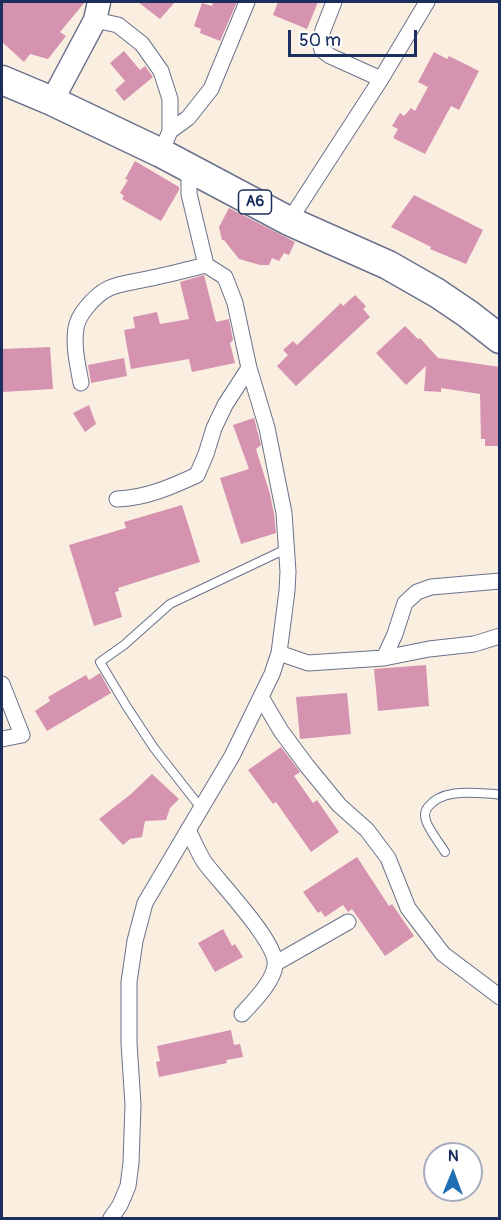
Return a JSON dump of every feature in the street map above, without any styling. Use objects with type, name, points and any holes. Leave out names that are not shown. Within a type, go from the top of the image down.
[{"type":"highway","name":"A6","points":[[2,80],[165,142],[189,168],[289,221],[388,265],[437,293],[500,339]]},
{"type":"street","points":[[165,142],[211,89],[247,2]]},
{"type":"street","points":[[334,2],[323,30],[320,42],[322,50],[330,56],[381,79]]},
{"type":"street","points":[[289,221],[381,79],[427,2]]},
{"type":"street","points":[[52,100],[97,11],[142,44],[161,71],[170,99],[165,142]]},
{"type":"street","points":[[111,1218],[120,1205],[128,1186],[131,1163],[133,1105],[129,1043],[129,982],[135,941],[145,903],[232,756],[272,674],[279,653],[287,591],[284,513],[267,428],[249,368],[235,303],[225,277],[206,265],[189,194],[189,168]]},
{"type":"street","points":[[81,383],[75,339],[76,325],[96,295],[124,283],[206,265]]},
{"type":"street","points":[[117,499],[150,494],[197,475],[225,405],[249,368]]},
{"type":"street","points":[[384,658],[405,603],[417,592],[431,587],[500,581]]},
{"type":"street","points":[[279,653],[308,663],[384,658],[429,649],[474,644],[500,636]]},
{"type":"street","points":[[2,684],[22,735],[2,739]]},
{"type":"street","points":[[261,697],[281,731],[307,766],[339,804],[368,830],[388,858],[408,908],[442,954],[500,998]]},
{"type":"street","points":[[188,830],[205,862],[258,928],[276,963],[272,977],[242,1014]]},
{"type":"street","points":[[276,963],[348,922]]},
{"type":"lane","points":[[201,809],[154,748],[100,662],[124,645],[170,604],[286,549]]},
{"type":"lane","points":[[445,852],[426,821],[425,811],[432,802],[444,796],[461,793],[500,795]]},
{"type":"building","points":[[2,2],[85,2],[60,32],[66,36],[48,59],[30,54],[24,62],[2,42]]},
{"type":"building","points":[[138,2],[175,2],[160,19]]},
{"type":"building","points":[[213,2],[237,2],[220,41],[200,33],[201,29],[194,26],[202,3],[212,6]]},
{"type":"building","points":[[278,2],[318,2],[307,29],[273,15]]},
{"type":"building","points":[[124,51],[140,70],[145,66],[153,77],[124,101],[115,90],[125,81],[110,63]]},
{"type":"building","points":[[434,52],[447,59],[449,56],[479,71],[459,110],[451,106],[425,154],[393,138],[398,129],[392,126],[400,113],[404,116],[411,108],[415,111],[428,87],[418,82]]},
{"type":"building","points":[[135,161],[179,187],[161,221],[122,199],[124,196],[120,193]]},
{"type":"building","points":[[414,195],[483,230],[466,264],[430,249],[431,247],[391,227]]},
{"type":"building","points":[[229,208],[295,242],[289,255],[284,253],[279,261],[272,258],[269,265],[239,259],[222,240],[219,227]]},
{"type":"building","points":[[204,275],[216,322],[229,319],[233,340],[230,343],[235,363],[192,372],[189,359],[131,369],[124,330],[135,328],[133,317],[157,312],[160,324],[189,319],[180,282]]},
{"type":"building","points":[[355,295],[366,306],[363,309],[370,317],[296,386],[277,366],[288,355],[283,350],[293,341],[297,345],[341,303],[343,306]]},
{"type":"building","points":[[405,326],[418,339],[420,338],[438,358],[500,367],[500,446],[485,446],[485,439],[481,439],[480,394],[441,388],[441,392],[424,391],[426,366],[406,385],[376,353]]},
{"type":"building","points":[[50,347],[53,389],[2,392],[2,349]]},
{"type":"building","points":[[124,358],[127,376],[91,383],[88,365]]},
{"type":"building","points":[[89,405],[96,424],[85,432],[73,413]]},
{"type":"building","points":[[254,418],[261,445],[256,449],[270,494],[276,533],[241,544],[220,478],[249,469],[233,425]]},
{"type":"building","points":[[182,505],[200,562],[118,588],[119,591],[115,592],[122,617],[94,626],[69,545],[126,528],[124,522]]},
{"type":"building","points":[[426,665],[429,706],[378,711],[374,669]]},
{"type":"building","points":[[100,673],[111,693],[47,731],[35,711],[50,701],[48,697],[86,675],[89,680]]},
{"type":"building","points":[[347,693],[351,734],[300,739],[296,697]]},
{"type":"building","points":[[281,747],[300,772],[294,776],[313,803],[317,800],[339,832],[311,852],[276,802],[273,804],[248,770]]},
{"type":"building","points":[[152,774],[179,799],[170,808],[166,820],[145,821],[142,837],[130,839],[123,845],[99,819]]},
{"type":"building","points":[[357,857],[389,906],[392,904],[414,936],[385,956],[352,909],[348,912],[343,905],[325,917],[321,911],[318,913],[303,892]]},
{"type":"building","points":[[223,929],[232,946],[235,944],[243,957],[215,972],[198,943]]},
{"type":"building","points":[[231,1030],[234,1045],[240,1044],[243,1057],[226,1060],[227,1063],[159,1077],[156,1062],[160,1061],[157,1046]]}]
